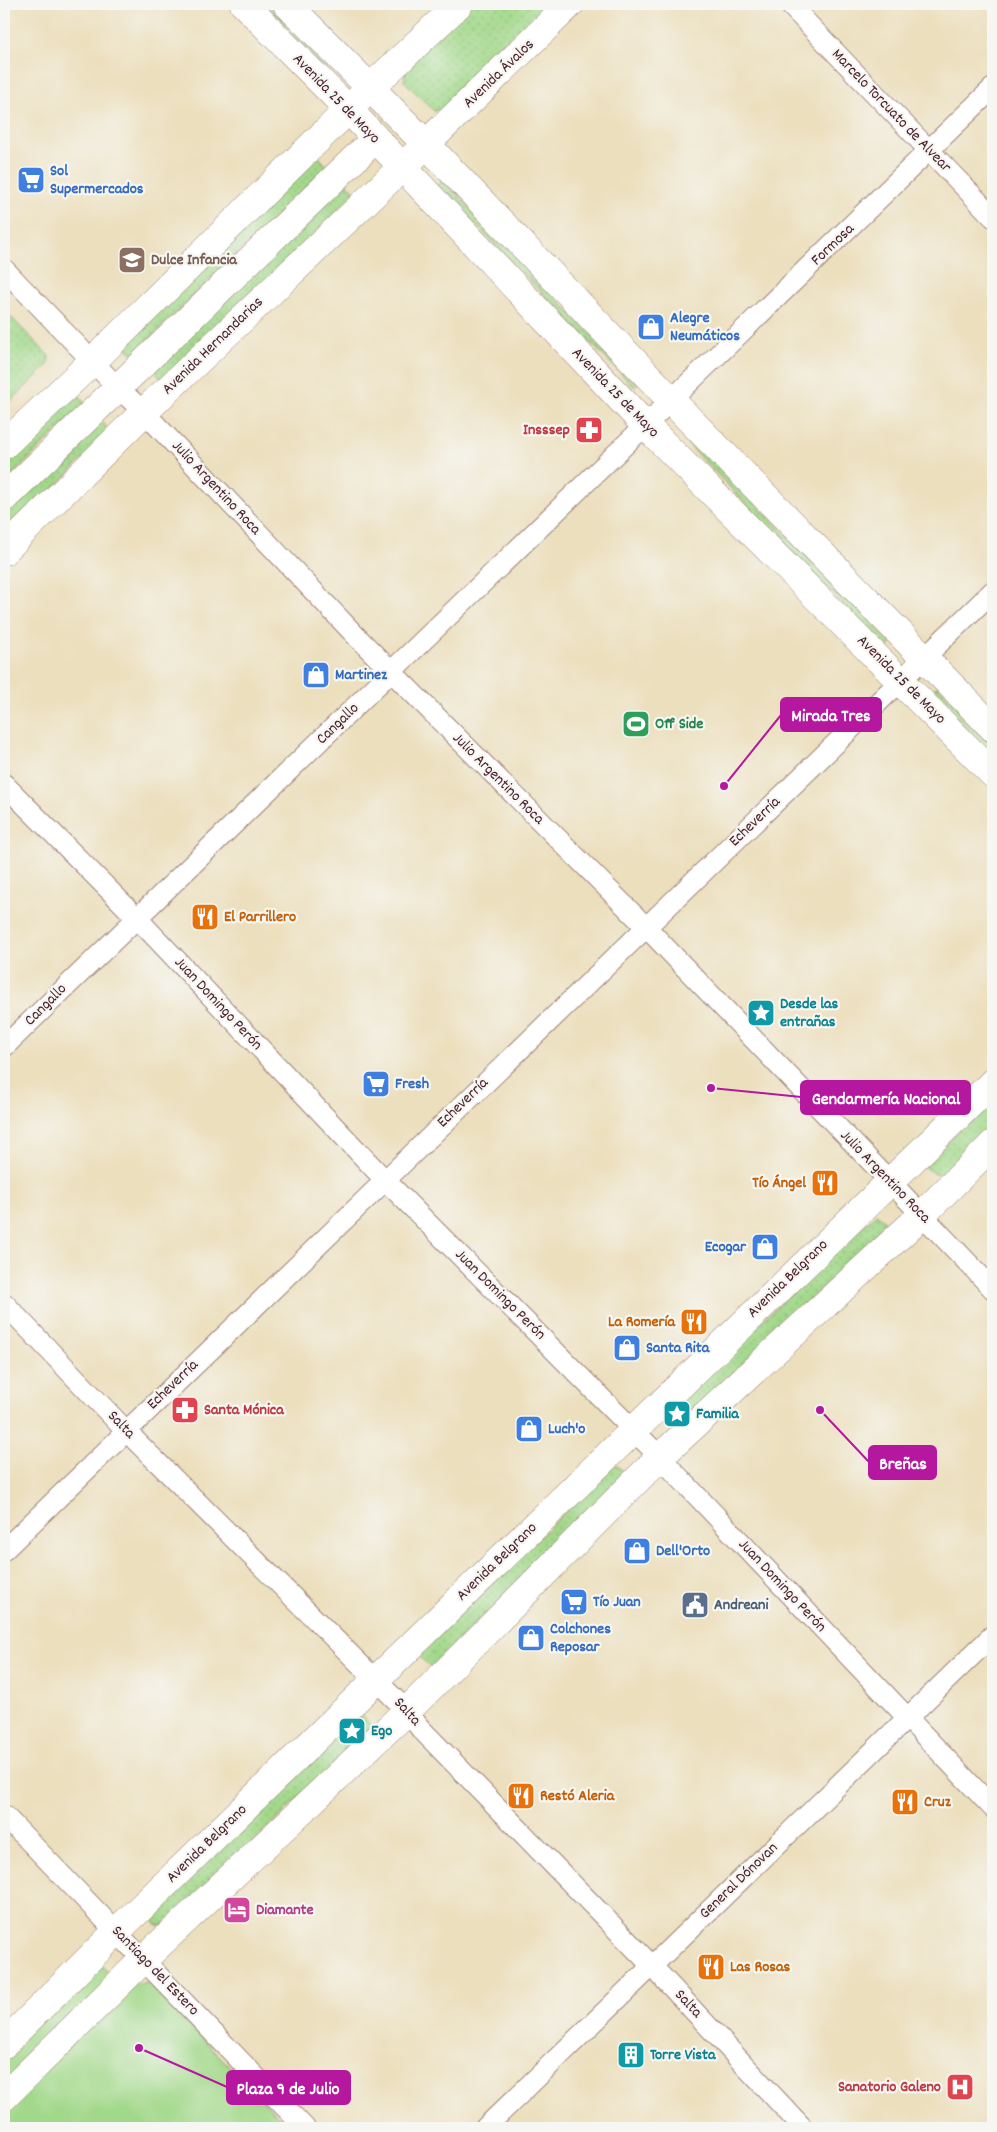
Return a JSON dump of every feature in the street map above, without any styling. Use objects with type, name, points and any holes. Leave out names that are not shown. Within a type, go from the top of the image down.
[{"type":"main road","name":"Avenida 25 de Mayo","points":[[244,4],[349,110],[646,426],[902,680],[993,774]]},
{"type":"main road","name":"Avenida 25 de Mayo","points":[[287,4],[426,144],[672,401],[993,728]]},
{"type":"main road","points":[[4,445],[93,361],[370,88],[459,4]]},
{"type":"main road","name":"Avenida Ávalos","points":[[426,144],[570,4]]},
{"type":"main road","points":[[4,498],[375,139]]},
{"type":"main road","name":"Avenida Hernandarias","points":[[4,551],[144,412],[426,144]]},
{"type":"main road","name":"Avenida Belgrano","points":[[4,2044],[116,1932],[376,1679],[993,1082]]},
{"type":"main road","points":[[4,2097],[144,1959],[407,1711],[660,1457],[922,1215],[993,1144]]},
{"type":"street","name":"Marcelo Torcuato de Alvear","points":[[788,4],[993,217]]},
{"type":"street","name":"Formosa","points":[[672,401],[993,88]]},
{"type":"street","name":"Julio Argentino Roca","points":[[4,269],[118,388],[144,412],[392,672],[646,927],[993,1289]]},
{"type":"street","name":"Cangallo","points":[[4,1047],[136,917],[672,401]]},
{"type":"street","name":"Echeverría","points":[[4,1550],[384,1179],[993,591]]},
{"type":"street","name":"Juan Domingo Perón","points":[[4,784],[136,917],[384,1179],[660,1457],[993,1808]]},
{"type":"street","name":"Salta","points":[[4,1303],[126,1431],[407,1711],[420,1728],[651,1965],[803,2128]]},
{"type":"street","name":"General Dónovan","points":[[486,2128],[651,1965],[908,1720],[993,1635]]},
{"type":"street","name":"Santiago del Estero","points":[[4,1816],[305,2128]]},
{"type":"green space","points":[[257,4],[268,4],[329,66],[324,72]]},
{"type":"green space","points":[[470,4],[554,4],[446,109],[434,111],[404,81],[406,67]]},
{"type":"green space","points":[[314,152],[327,166],[134,354],[121,344]]},
{"type":"green space","points":[[444,180],[638,384],[634,387],[437,185]]},
{"type":"green space","points":[[347,183],[358,195],[163,381],[151,367]]},
{"type":"green space","points":[[4,310],[49,356],[48,365],[4,408]]},
{"type":"green space","points":[[75,389],[85,404],[4,483],[4,457]]},
{"type":"green space","points":[[99,418],[110,432],[4,537],[4,512]]},
{"type":"green space","points":[[684,434],[688,434],[891,643],[890,646],[886,648],[683,439]]},
{"type":"green space","points":[[938,686],[993,744],[993,756],[931,691]]},
{"type":"green space","points":[[993,1094],[993,1126],[943,1175],[934,1174],[925,1166]]},
{"type":"green space","points":[[876,1214],[884,1220],[884,1227],[677,1428],[671,1426],[664,1413]]},
{"type":"green space","points":[[616,1464],[627,1476],[434,1671],[417,1654]]},
{"type":"green space","points":[[357,1711],[373,1727],[168,1924],[159,1926],[148,1917]]},
{"type":"green space","points":[[98,1962],[113,1978],[4,2088],[4,2056]]},
{"type":"green space","points":[[148,1983],[290,2128],[4,2128],[4,2111],[130,1985]]},
{"type":"place","name":"Sol Supermercados","points":[[31,180]]},
{"type":"place","name":"Dulce Infancia","points":[[132,260]]},
{"type":"place","name":"Alegre Neumáticos","points":[[651,327]]},
{"type":"place","name":"Insssep","points":[[589,430]]},
{"type":"place","name":"Martinez","points":[[316,675]]},
{"type":"place","name":"Off Side","points":[[636,724]]},
{"type":"place","name":"Mirada Tres","points":[[724,786]]},
{"type":"place","name":"El Parrillero","points":[[205,917]]},
{"type":"place","name":"Desde las entrañas","points":[[761,1013]]},
{"type":"place","name":"Fresh","points":[[376,1084]]},
{"type":"place","name":"Gendarmería Nacional","points":[[711,1088]]},
{"type":"place","name":"Tío Ángel","points":[[825,1183]]},
{"type":"place","name":"Ecogar","points":[[765,1247]]},
{"type":"place","name":"La Romería","points":[[694,1322]]},
{"type":"place","name":"Santa Rita","points":[[627,1348]]},
{"type":"place","name":"Santa Mónica","points":[[185,1410]]},
{"type":"place","name":"Breñas","points":[[820,1410]]},
{"type":"place","name":"Familia","points":[[677,1414]]},
{"type":"place","name":"Luch'o","points":[[529,1429]]},
{"type":"place","name":"Dell'Orto","points":[[637,1551]]},
{"type":"place","name":"Tío Juan","points":[[574,1602]]},
{"type":"place","name":"Andreani","points":[[695,1605]]},
{"type":"place","name":"Colchones Reposar","points":[[531,1638]]},
{"type":"place","name":"Ego","points":[[352,1731]]},
{"type":"place","name":"Restó Aleria","points":[[521,1796]]},
{"type":"place","name":"Cruz","points":[[905,1802]]},
{"type":"place","name":"Diamante","points":[[237,1910]]},
{"type":"place","name":"Las Rosas","points":[[711,1967]]},
{"type":"place","name":"Plaza 9 de Julio","points":[[139,2048]]},
{"type":"place","name":"Torre Vista","points":[[631,2055]]},
{"type":"place","name":"Sanatorio Galeno","points":[[960,2087]]}]
